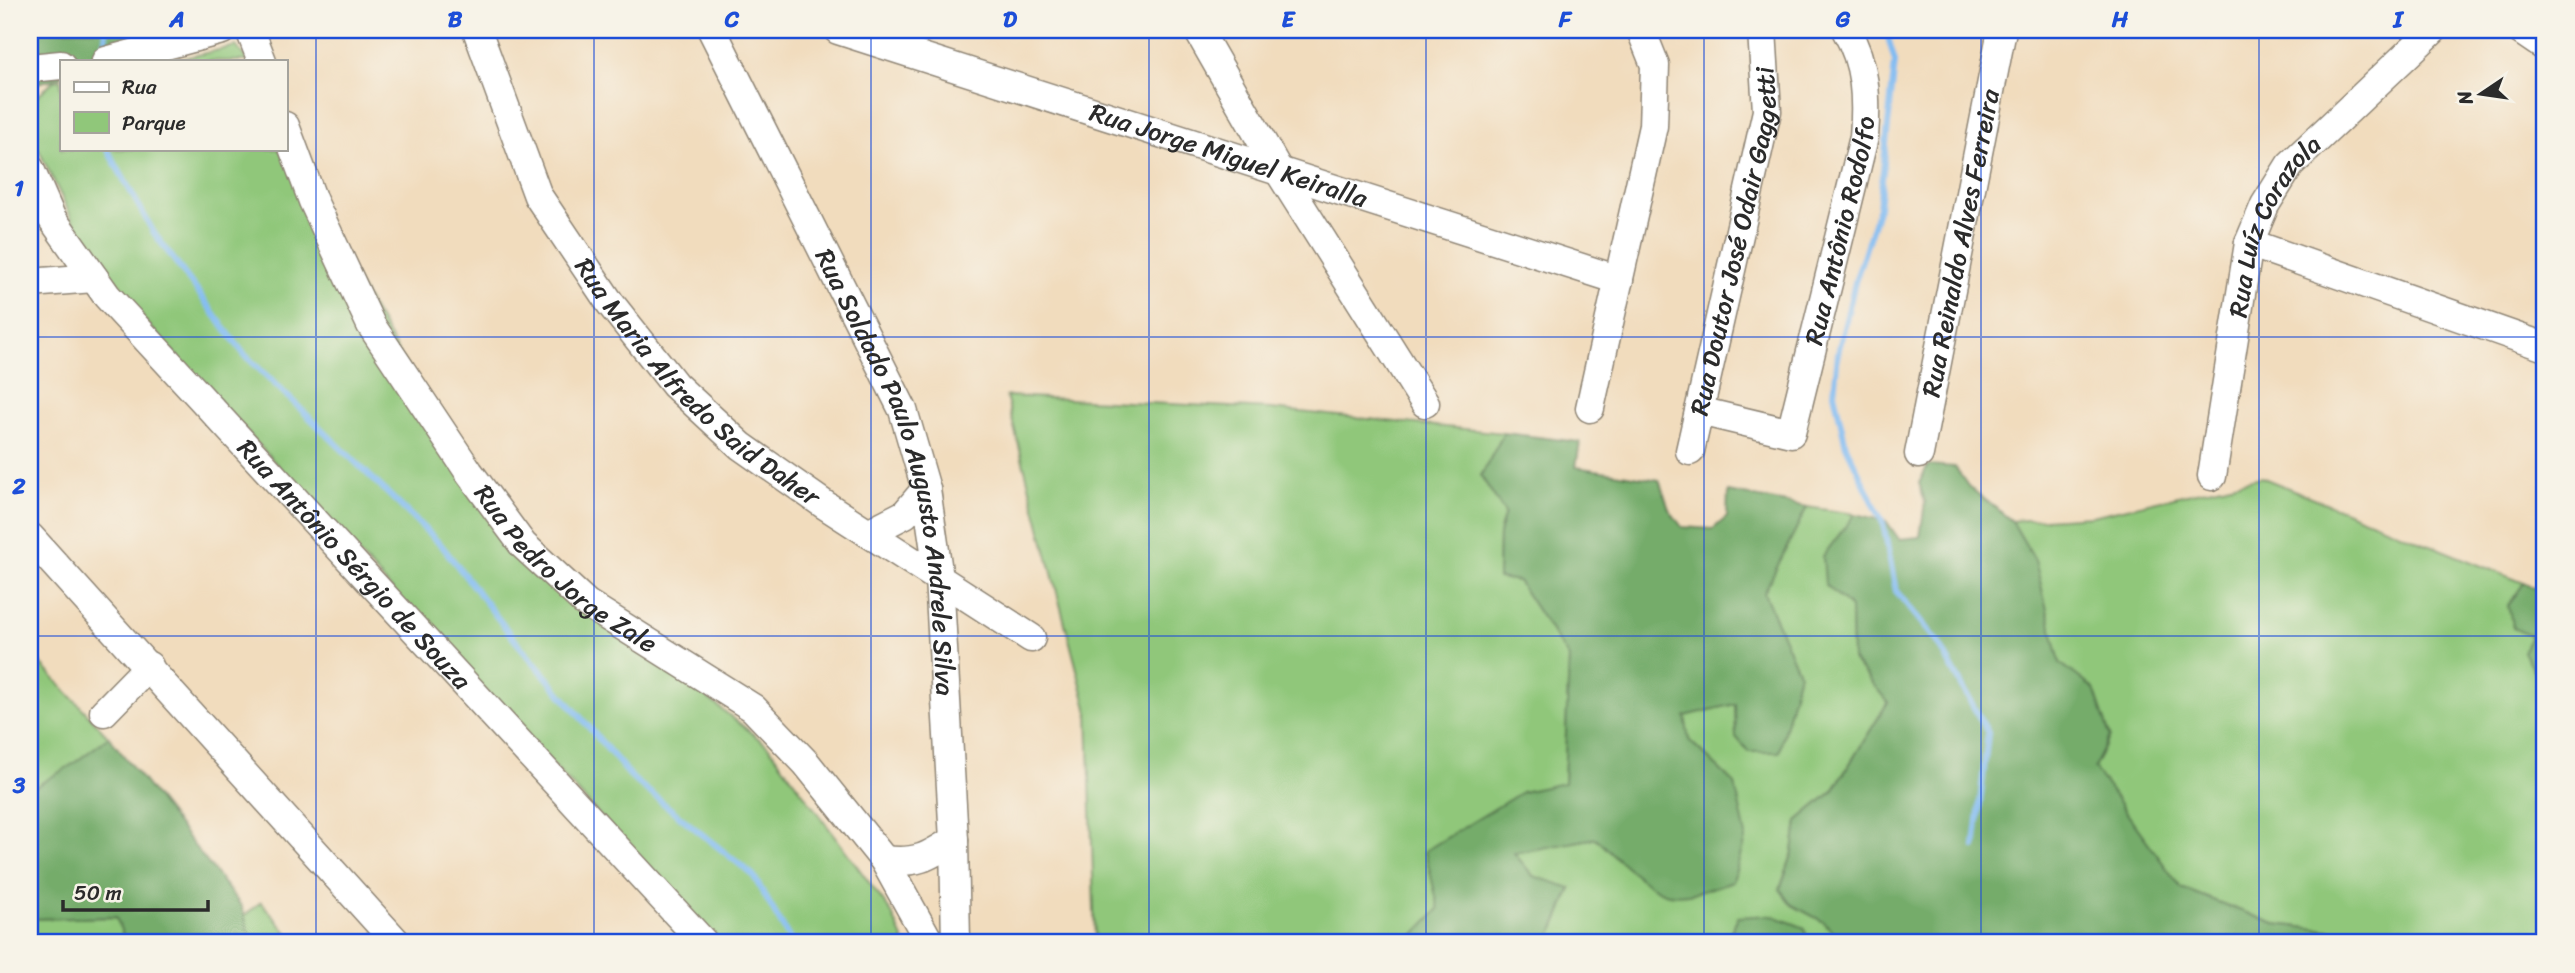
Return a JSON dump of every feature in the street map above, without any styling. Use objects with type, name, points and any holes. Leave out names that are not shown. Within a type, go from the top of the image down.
[{"type":"street","points":[[110,60],[222,30]]},
{"type":"street","points":[[250,30],[262,60]]},
{"type":"street","name":"Rua Maria Alfredo Said Daher","points":[[477,30],[538,196],[610,303],[675,385],[741,446],[868,533],[1031,638]]},
{"type":"street","name":"Rua Soldado Paulo Augusto Andrele Silva","points":[[712,30],[903,410],[926,489],[939,578],[954,840],[956,943]]},
{"type":"street","points":[[725,56],[737,30]]},
{"type":"street","name":"Rua Jorge Miguel Keiralla","points":[[838,30],[1619,280]]},
{"type":"street","points":[[1198,30],[1280,173],[1425,403]]},
{"type":"street","points":[[1590,408],[1653,126],[1655,65],[1641,30]]},
{"type":"street","name":"Rua Doutor José Odair Gaggetti","points":[[1690,451],[1768,111],[1762,30]]},
{"type":"street","name":"Rua Antônio Rodolfo","points":[[1699,411],[1791,433],[1864,137],[1867,98],[1863,71],[1855,44],[1846,30]]},
{"type":"street","points":[[1979,30],[1999,42]]},
{"type":"street","name":"Rua Luíz Corazola","points":[[2213,476],[2249,243],[2265,205],[2290,165],[2433,30]]},
{"type":"street","points":[[2520,30],[2545,47]]},
{"type":"street","name":"Rua Reinaldo Alves Ferreira","points":[[1919,454],[1999,42]]},
{"type":"street","points":[[30,68],[60,65]]},
{"type":"street","name":"Rua Pedro Jorge Zale","points":[[287,131],[313,201],[371,325],[469,472],[523,545],[586,603],[753,708],[806,763],[884,859],[930,943]]},
{"type":"street","name":"Rua Antônio Sérgio de Souza","points":[[30,169],[51,217],[107,296],[704,943]]},
{"type":"street","points":[[2249,243],[2545,348]]},
{"type":"street","points":[[30,283],[94,278]]},
{"type":"street","points":[[868,533],[905,514],[926,489]]},
{"type":"street","points":[[30,537],[397,943]]},
{"type":"street","points":[[104,712],[149,666]]},
{"type":"street","points":[[884,859],[906,863],[930,856],[954,840]]},
{"type":"green space","points":[[30,30],[236,30],[236,37],[135,60],[60,60],[60,77],[30,85]]},
{"type":"green space","points":[[236,46],[247,60],[175,60]]},
{"type":"green space","points":[[60,80],[60,150],[280,150],[495,517],[656,657],[768,746],[891,912],[905,943],[717,943],[130,305],[81,237],[30,132],[30,103],[53,81]]},
{"type":"green space","points":[[1006,396],[1271,409],[1504,433],[1481,476],[1505,513],[1499,534],[1498,578],[1518,581],[1569,658],[1564,784],[1522,792],[1439,909],[1414,936],[1417,943],[1095,943],[1088,712]]},
{"type":"green space","points":[[1504,433],[1580,442],[1576,467],[1659,480],[1669,509],[1682,527],[1713,529],[1727,517],[1728,492],[1807,507],[1764,593],[1799,673],[1779,752],[1749,752],[1736,737],[1735,704],[1685,716],[1689,740],[1735,784],[1746,836],[1733,881],[1693,893],[1669,894],[1640,878],[1596,838],[1514,853],[1533,876],[1571,888],[1548,943],[1417,943],[1413,936],[1439,909],[1425,851],[1522,792],[1564,783],[1569,658],[1518,581],[1498,578],[1499,534],[1505,513],[1481,476]]},
{"type":"green space","points":[[1928,465],[1955,467],[1968,486],[2012,521],[2035,561],[2060,663],[2094,689],[2110,736],[2094,768],[2181,888],[2275,924],[2435,943],[1843,943],[1824,922],[1792,905],[1780,889],[1793,852],[1797,821],[1833,791],[1888,702],[1852,659],[1851,608],[1825,584],[1823,556],[1855,514],[1886,521],[1899,539],[1920,537],[1925,502],[1919,483]]},
{"type":"green space","points":[[2261,477],[2524,583],[2508,606],[2531,636],[2541,683],[2545,684],[2545,934],[2533,943],[2435,943],[2275,924],[2181,888],[2094,768],[2110,736],[2094,689],[2060,663],[2035,561],[2012,521],[2092,516]]},
{"type":"green space","points":[[1807,507],[1855,514],[1823,556],[1851,608],[1852,659],[1888,702],[1833,791],[1797,821],[1793,852],[1780,889],[1792,905],[1824,922],[1843,943],[1806,943],[1805,928],[1738,917],[1725,943],[1689,943],[1679,936],[1672,943],[1548,943],[1571,889],[1533,876],[1513,853],[1596,838],[1626,867],[1735,784],[1689,740],[1684,716],[1735,704],[1736,737],[1779,752],[1799,673],[1763,593]]},
{"type":"green space","points":[[2524,583],[2545,592],[2545,684],[2541,683],[2523,652],[2531,636],[2513,628],[2508,606]]},
{"type":"green space","points":[[30,652],[109,737],[73,764],[30,790]]},
{"type":"green space","points":[[109,737],[242,907],[252,943],[126,943],[116,917],[30,919],[30,790],[73,764]]},
{"type":"green space","points":[[261,902],[296,943],[252,943],[244,916]]},
{"type":"green space","points":[[1771,915],[1805,928],[1806,943],[1725,943],[1738,917]]},
{"type":"green space","points":[[116,917],[126,943],[30,943],[30,919]]},
{"type":"waterway","points":[[104,52],[106,30]]},
{"type":"waterway","points":[[1886,30],[1895,62],[1879,207],[1855,282],[1838,353],[1834,393],[1846,446],[1883,523],[1896,591],[1939,644],[1988,733],[1975,847]]},
{"type":"waterway","points":[[108,150],[154,233],[244,354],[442,546],[514,639],[633,779],[753,875],[792,943]]}]
